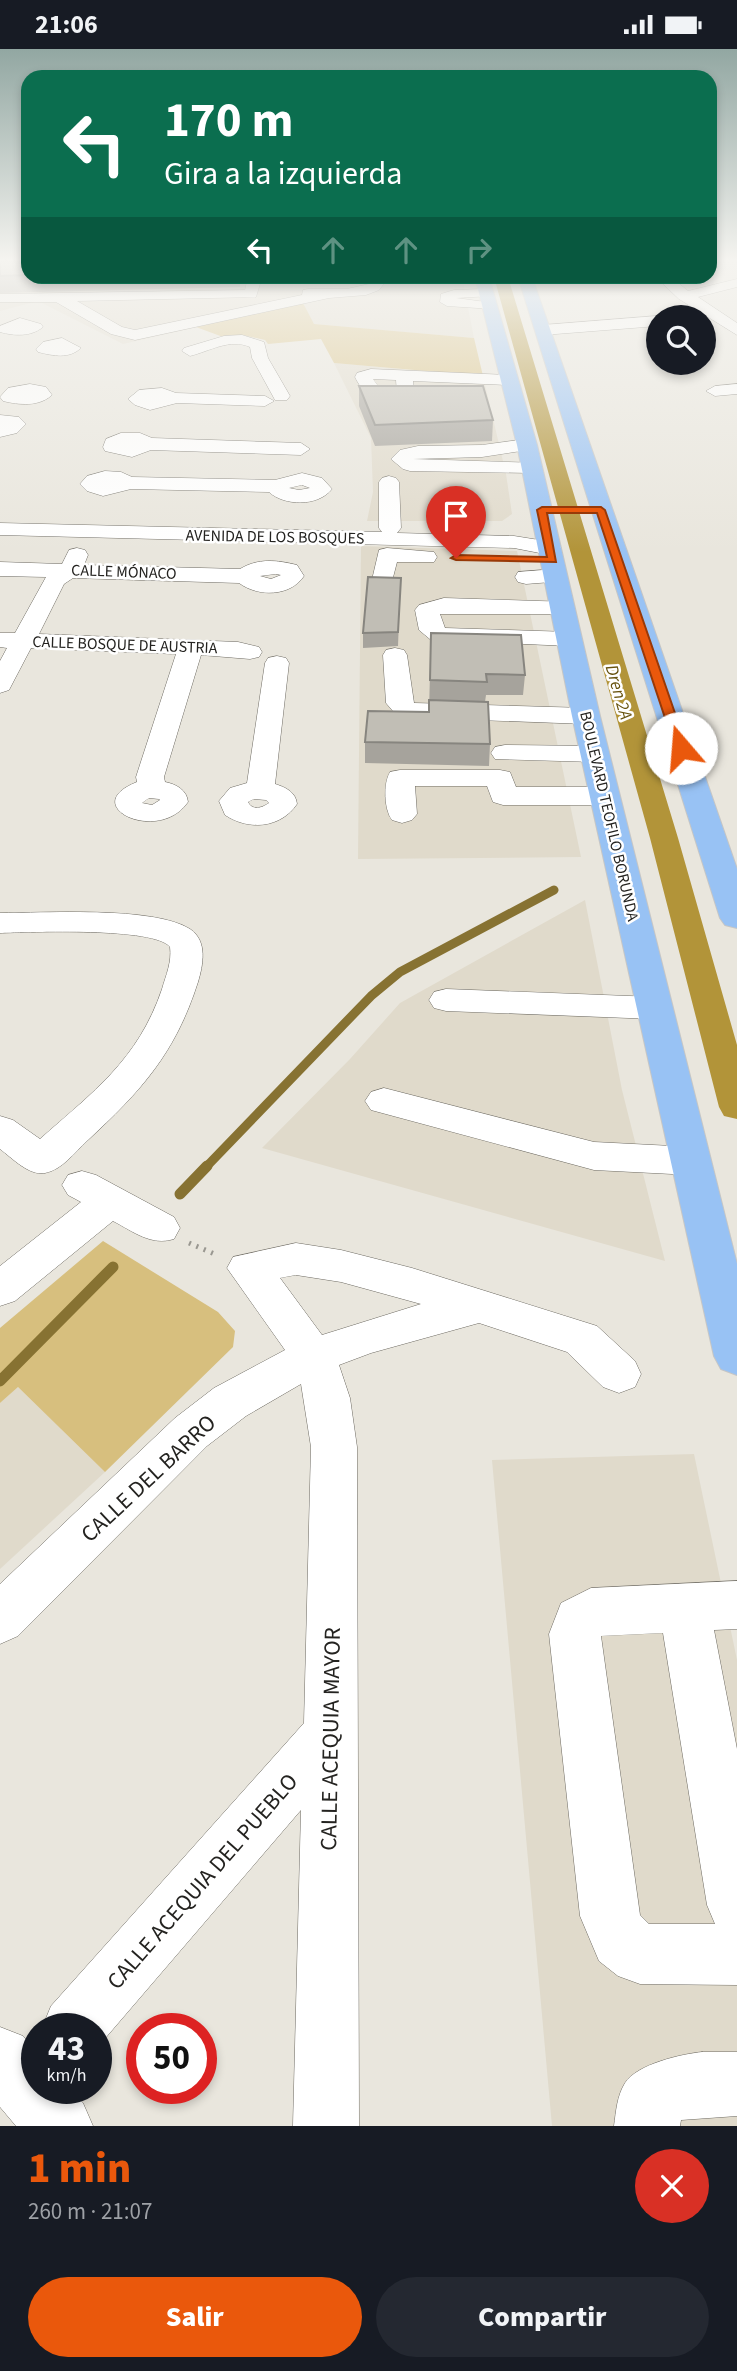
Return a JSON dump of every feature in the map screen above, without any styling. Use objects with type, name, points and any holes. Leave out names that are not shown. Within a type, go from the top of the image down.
[{"type":"main road","name":"BOULEVARD TEOFILO BORUNDA","points":[[499,358],[506,393],[554,538],[626,579],[730,877],[737,918]]},
{"type":"main road","name":"BOULEVARD TEOFILO BORUNDA","points":[[544,358],[554,538],[562,607],[737,1356]]},
{"type":"street","points":[[253,358],[287,408],[301,449],[304,468],[296,511],[119,480],[126,451],[141,449],[148,444],[301,449]]},
{"type":"street","points":[[404,376],[412,399],[377,397],[368,389],[363,377],[371,374],[404,376],[506,393]]},
{"type":"street","points":[[715,391],[737,389]]},
{"type":"street","points":[[2,424],[12,398]]},
{"type":"street","points":[[173,398],[287,408]]},
{"type":"street","points":[[482,451],[529,456],[410,465],[401,459],[407,454],[418,452],[482,451]]},
{"type":"street","points":[[382,584],[388,541],[389,482]]},
{"type":"street","name":"AVENIDA DE LOS BOSQUES","points":[[0,529],[296,511],[388,541],[435,542]]},
{"type":"street","name":"AVENIDA DE LOS BOSQUES","points":[[0,518],[83,526]]},
{"type":"street","points":[[0,685],[12,640],[59,573],[83,526]]},
{"type":"street","points":[[435,542],[507,532],[554,538]]},
{"type":"street","points":[[435,542],[554,538]]},
{"type":"street","name":"CALLE MÓNACO","points":[[0,569],[59,573],[247,576]]},
{"type":"street","points":[[562,607],[444,605],[427,610],[431,631],[440,635],[570,639]]},
{"type":"street","name":"CALLE BOSQUE DE AUSTRIA","points":[[12,640],[191,647],[250,652],[255,660],[289,653],[260,790],[280,796],[283,800],[281,809],[269,815],[253,817],[193,801],[150,777],[191,647]]},
{"type":"street","points":[[395,655],[398,703],[407,711],[586,716]]},
{"type":"street","points":[[505,753],[595,754]]},
{"type":"street","points":[[402,814],[400,778],[500,778],[503,796],[605,796]]},
{"type":"street","points":[[0,923],[71,923],[164,930],[181,937],[188,953],[172,1010],[159,1038],[131,1075],[42,1160],[0,1129]]},
{"type":"street","points":[[384,1101],[594,1156],[692,1161]]},
{"type":"street","points":[[0,1289],[96,1193],[160,1228]]},
{"type":"street","name":"CALLE ACEQUIA MAYOR","points":[[326,2126],[334,1447],[330,1407],[322,1379],[310,1357],[248,1268],[296,1259],[318,1262],[412,1285],[479,1306]]},
{"type":"street","points":[[479,1306],[582,1339],[619,1374]]},
{"type":"street","name":"CALLE DEL BARRO","points":[[0,1619],[191,1432],[230,1402],[310,1357],[365,1337],[479,1306]]},
{"type":"street","points":[[737,1905],[711,1606],[591,1612],[579,1620],[575,1635],[610,1916],[620,1940],[640,1954],[737,1955]]},
{"type":"street","name":"CALLE ACEQUIA DEL PUEBLO","points":[[86,2013],[331,1733]]},
{"type":"street","points":[[647,2126],[649,2104],[669,2090],[696,2085],[737,2084]]},
{"type":"lane","points":[[446,1000],[655,1008]]},
{"type":"shaded area","points":[[331,358],[479,358],[483,376],[334,363]]},
{"type":"shaded area","points":[[334,363],[483,376],[506,474],[512,514],[502,521],[367,521],[373,492],[371,438]]},
{"type":"shaded area","points":[[361,546],[517,551],[581,857],[358,859]]},
{"type":"shaded area","points":[[585,900],[622,1090],[665,1261],[262,1148],[350,1059],[400,1003]]},
{"type":"shaded area","points":[[103,1241],[218,1312],[235,1331],[233,1347],[105,1472],[18,1387],[0,1403],[0,1328]]},
{"type":"shaded area","points":[[18,1387],[105,1472],[0,1569],[0,1403]]},
{"type":"shaded area","points":[[694,1454],[737,1660],[737,2126],[552,2126],[492,1460]]},
{"type":"building","points":[[359,386],[483,386],[493,420],[375,425]]},
{"type":"building","points":[[368,577],[401,578],[398,632],[363,633]]},
{"type":"building","points":[[431,633],[521,635],[525,675],[486,674],[487,682],[430,680]]},
{"type":"building","points":[[429,700],[488,702],[490,744],[365,742],[368,711],[429,712]]},
{"type":"waterway","name":"Dren 2A","points":[[525,358],[664,838],[737,1107]]},
{"type":"waterway","points":[[205,1168],[371,996],[400,972],[554,890]]},
{"type":"waterway","points":[[180,1194],[207,1166]]},
{"type":"waterway","points":[[0,1381],[113,1267]]},
{"type":"route","points":[[456,558],[553,560],[542,510],[601,510],[681,748]]}]
